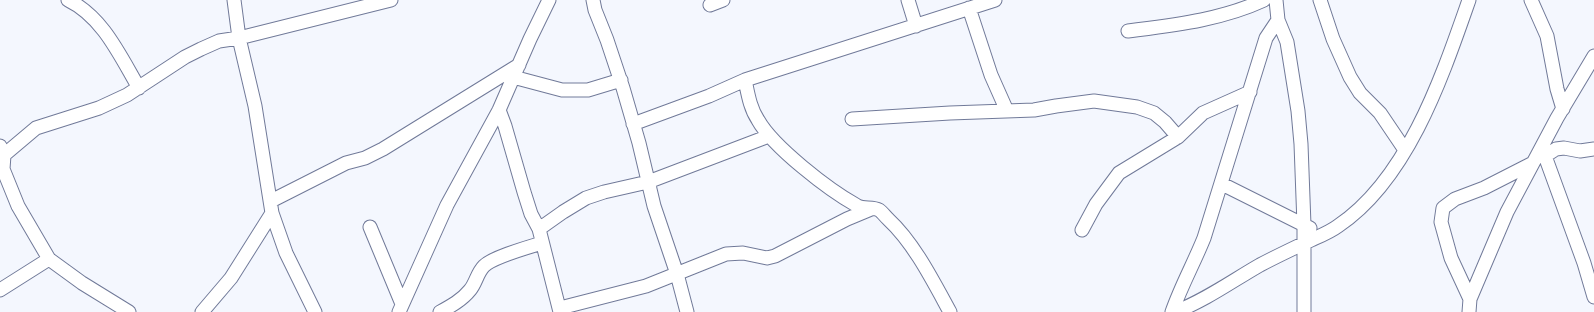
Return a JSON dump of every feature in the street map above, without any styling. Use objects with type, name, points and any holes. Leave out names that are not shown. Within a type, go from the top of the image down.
[{"type":"street","points":[[68,0],[79,5],[95,19],[139,88]]},
{"type":"street","points":[[234,0],[239,38],[255,106],[271,207],[286,253],[315,312]]},
{"type":"street","points":[[129,312],[49,259],[18,206],[2,171],[2,150],[36,128],[99,108],[139,88],[185,57],[219,41],[239,38],[391,0]]},
{"type":"street","points":[[401,308],[447,205],[499,110],[549,0]]},
{"type":"street","points":[[593,0],[595,10],[607,40],[620,80],[663,235],[677,274],[687,312]]},
{"type":"street","points":[[710,5],[723,0]]},
{"type":"street","points":[[908,0],[916,26]]},
{"type":"street","points":[[633,124],[709,96],[745,80],[995,0]]},
{"type":"street","points":[[1128,31],[1187,24],[1247,8],[1264,0]]},
{"type":"street","points":[[1276,0],[1278,20],[1286,42],[1298,111],[1302,151],[1304,312]]},
{"type":"street","points":[[1320,0],[1333,40],[1350,77],[1360,93],[1380,113],[1405,150]]},
{"type":"street","points":[[1175,312],[1206,297],[1260,265],[1337,227],[1374,196],[1390,176],[1419,126],[1469,0]]},
{"type":"street","points":[[1531,0],[1547,36],[1563,109]]},
{"type":"street","points":[[968,8],[991,75],[1008,111]]},
{"type":"street","points":[[1172,312],[1179,290],[1192,268],[1204,238],[1211,211],[1222,184],[1266,38],[1278,20]]},
{"type":"street","points":[[1470,306],[1506,212],[1539,157],[1563,109],[1594,56]]},
{"type":"street","points":[[202,312],[231,278],[271,207],[346,162],[365,158],[383,149],[519,65]]},
{"type":"street","points":[[513,77],[562,90],[588,90],[620,80]]},
{"type":"street","points":[[745,80],[750,105],[758,121],[769,136],[799,163],[844,198],[862,208],[878,210],[893,224],[906,240],[931,278],[950,312]]},
{"type":"street","points":[[1082,230],[1096,204],[1119,173],[1178,137],[1203,113],[1250,92]]},
{"type":"street","points":[[852,119],[1034,110],[1094,101],[1137,107],[1154,113],[1165,122],[1178,137]]},
{"type":"street","points":[[499,110],[531,214],[538,228],[560,310],[646,286],[726,254],[743,252],[767,258],[775,256],[847,219],[871,209]]},
{"type":"street","points":[[538,228],[586,198],[604,192],[648,182],[769,136]]},
{"type":"street","points":[[1470,306],[1451,258],[1441,222],[1443,208],[1455,198],[1484,188],[1556,149],[1564,148],[1580,151],[1594,148]]},
{"type":"street","points":[[1539,157],[1582,257],[1594,297]]},
{"type":"street","points":[[1222,184],[1322,235]]},
{"type":"street","points":[[370,228],[401,308]]},
{"type":"street","points":[[440,312],[461,300],[471,289],[485,265],[501,257],[542,243]]},
{"type":"street","points":[[0,290],[49,259]]}]
